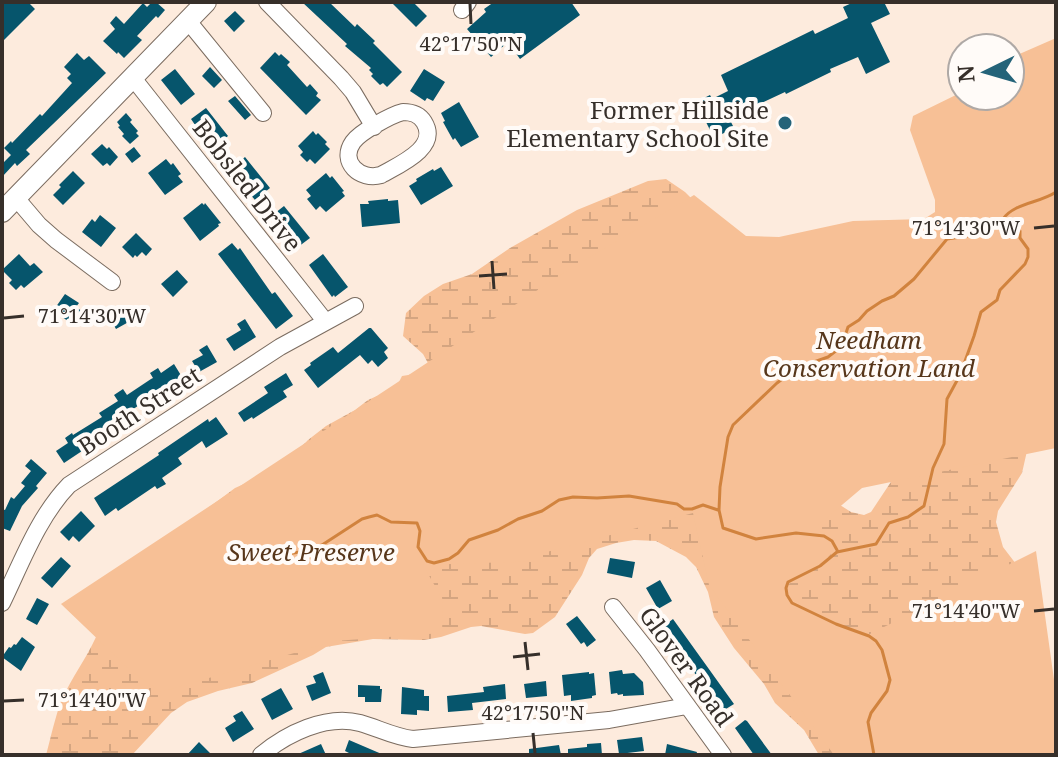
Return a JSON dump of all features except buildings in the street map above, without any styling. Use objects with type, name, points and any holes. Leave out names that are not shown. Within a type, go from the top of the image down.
[{"type":"main road","points":[[9,205],[206,2]]},
{"type":"street","points":[[267,2],[353,92],[374,127]]},
{"type":"street","points":[[188,21],[263,113]]},
{"type":"street","name":"Bobsled Drive","points":[[133,78],[325,321]]},
{"type":"street","points":[[410,112],[423,120],[427,137],[423,148],[416,153],[381,175],[366,176],[352,166],[349,151],[356,138],[374,127],[396,113],[410,112]]},
{"type":"street","points":[[9,205],[112,282]]},
{"type":"street","name":"Booth Street","points":[[2,603],[48,511],[69,485],[280,347],[355,306]]},
{"type":"street","name":"Glover Road","points":[[613,607],[723,755]]},
{"type":"street","points":[[261,755],[282,740],[326,722],[349,720],[362,723],[401,746],[413,739],[609,720],[687,706]]},
{"type":"green space","points":[[1056,38],[1056,448],[862,488],[810,532],[828,533],[836,544],[828,558],[784,587],[784,596],[801,608],[866,636],[1036,551],[1056,694],[1056,755],[834,755],[709,585],[693,513],[543,553],[543,561],[423,565],[443,600],[442,633],[335,641],[161,692],[131,671],[61,604],[562,274],[694,195],[746,236],[779,237],[853,221],[924,219],[935,212],[935,200],[910,130],[913,116],[946,100],[946,112],[1026,112],[1026,51]]},
{"type":"green space","points":[[1000,112],[1011,112],[1027,451],[1022,473],[998,511],[996,522],[1003,547],[1016,564],[1042,755],[819,755],[804,730],[775,703],[764,684],[734,648],[714,617],[708,592],[696,567],[686,557],[656,541],[634,540],[597,549],[555,617],[533,633],[481,626],[424,640],[373,639],[326,647],[252,683],[187,702],[171,713],[132,755],[46,755],[62,699],[96,637],[169,537],[235,488],[281,468],[326,426],[368,400],[384,397],[402,376],[421,373],[429,365],[423,354],[403,336],[406,313],[424,296],[443,284],[472,274],[510,248],[577,210],[648,181],[666,179],[685,192],[720,227],[771,246],[868,221],[934,220]],"holes":[[[934,417],[871,512],[864,515],[840,505]]]},
{"type":"waterway","points":[[874,755],[868,722],[887,691],[890,680],[882,650],[869,636],[792,603],[786,588],[788,582],[820,566],[837,552],[876,544],[889,523],[908,517],[924,506],[933,468],[944,444],[947,399],[960,375],[981,312],[997,300],[1000,290],[1028,257],[1020,231],[1003,219],[1020,206],[1056,192]]},
{"type":"waterway","points":[[837,550],[832,541],[824,536],[796,533],[756,539],[723,528],[719,510],[720,487],[728,437],[733,425],[797,368],[828,357],[837,350],[848,327],[914,279],[947,239],[968,236],[1003,219]]},
{"type":"waterway","points":[[287,554],[322,545],[362,519],[377,515],[391,522],[417,523],[420,531],[418,547],[427,561],[434,563],[449,559],[469,540],[542,511],[559,500],[573,497],[629,496],[677,504],[684,509],[703,505],[718,510]]},
{"type":"place","name":"Former Hillside Elementary School Site","points":[[785,123]]},
{"type":"park label","name":"Needham Conservation Land","points":[[869,353]]},
{"type":"park label","name":"Sweet Preserve","points":[[311,551]]}]
